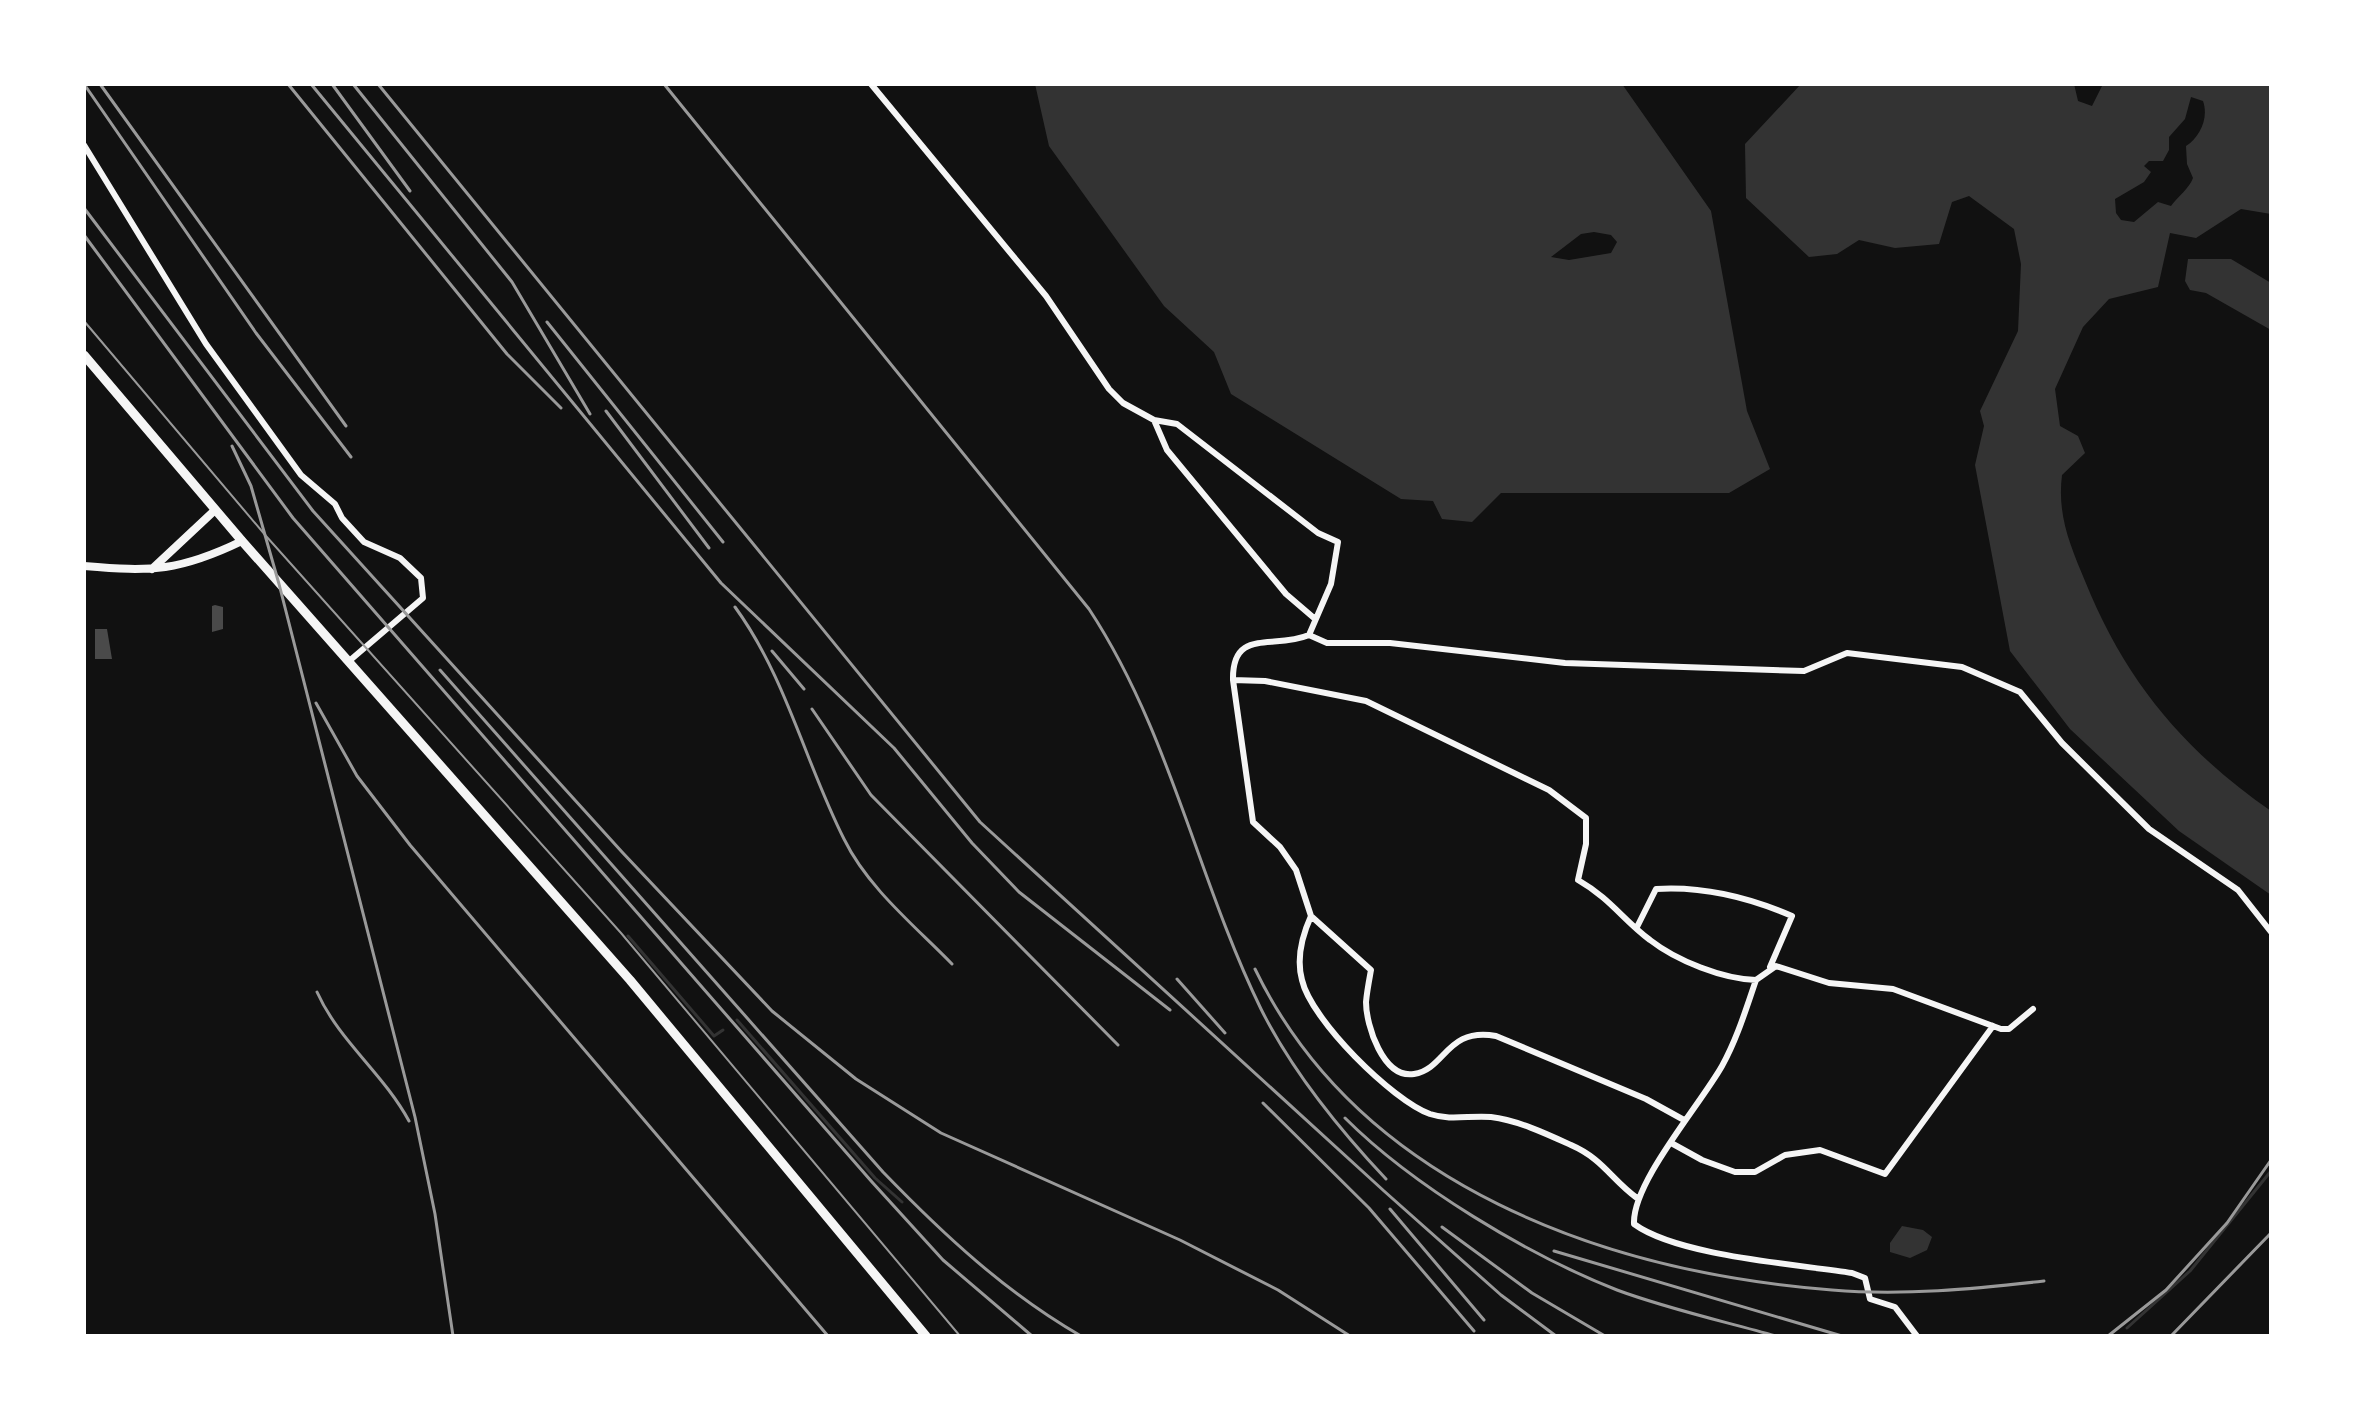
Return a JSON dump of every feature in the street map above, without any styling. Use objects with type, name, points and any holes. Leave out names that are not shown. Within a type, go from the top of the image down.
[{"type":"main road","points":[[84,355],[242,541],[630,980],[926,1336]]},
{"type":"main road","points":[[152,569],[215,510]]},
{"type":"main road","points":[[84,566],[152,569],[184,566],[242,541]]},
{"type":"street","points":[[871,84],[1046,296],[1109,389],[1123,403],[1154,420],[1177,424],[1318,533],[1338,542],[1331,584],[1309,635]]},
{"type":"street","points":[[84,145],[206,344],[301,475],[335,504],[342,518],[364,542],[400,558],[421,578],[423,598],[348,662]]},
{"type":"street","points":[[1154,420],[1167,450],[1286,594],[1314,618]]},
{"type":"street","points":[[1684,1120],[1646,1099],[1535,1050],[1486,1035],[1471,1035],[1455,1043],[1418,1073],[1401,1072],[1383,1055],[1368,1024],[1366,1001],[1371,970],[1311,916],[1296,870],[1280,847],[1253,822],[1233,680],[1232,661],[1239,650],[1253,644],[1293,641],[1309,635],[1327,643],[1390,643],[1565,663],[1804,671],[1847,653],[1962,667],[2020,692],[2062,743],[2149,829],[2238,890],[2271,932]]},
{"type":"street","points":[[1233,680],[1290,685],[1366,701],[1549,790],[1586,818],[1586,844],[1578,880],[1602,894],[1650,940],[1699,966],[1756,980]]},
{"type":"street","points":[[1637,927],[1656,889],[1696,888],[1753,901],[1792,916],[1770,967],[1756,980],[1722,1066],[1684,1120],[1673,1144],[1637,1198],[1634,1224],[1649,1235],[1694,1249],[1852,1273],[1865,1278],[1870,1299],[1895,1307],[1917,1336]]},
{"type":"street","points":[[1311,916],[1304,932],[1299,961],[1302,982],[1312,1007],[1399,1097],[1428,1113],[1457,1119],[1491,1117],[1568,1144],[1595,1156],[1637,1198]]},
{"type":"street","points":[[1770,967],[1780,966],[1829,983],[1893,989],[2009,1029],[2033,1009]]},
{"type":"street","points":[[1673,1144],[1702,1160],[1735,1172],[1755,1172],[1785,1155],[1820,1150],[1885,1174],[1993,1026]]},
{"type":"shaded area","points":[[1035,84],[1622,84],[1711,211],[1747,411],[1770,469],[1729,493],[1501,493],[1472,522],[1442,519],[1433,501],[1401,499],[1231,394],[1214,352],[1164,306],[1049,146]],"holes":[[[1594,232],[1611,235],[1617,242],[1611,253],[1569,260],[1551,257],[1581,234]]]},
{"type":"shaded area","points":[[1801,84],[2074,84],[2078,101],[2092,106],[2103,84],[2271,84],[2271,214],[2241,209],[2196,238],[2170,233],[2158,287],[2109,299],[2083,327],[2055,389],[2060,426],[2078,436],[2085,453],[2062,475],[2061,503],[2066,530],[2085,581],[2119,650],[2160,710],[2210,763],[2271,811],[2271,895],[2179,831],[2070,729],[2010,651],[1975,465],[1984,426],[1980,411],[2018,331],[2021,264],[2014,229],[1969,196],[1952,202],[1939,244],[1895,248],[1859,240],[1837,254],[1809,257],[1746,198],[1745,144]],"holes":[[[2191,97],[2203,101],[2205,114],[2202,126],[2186,146],[2187,164],[2193,178],[2189,186],[2171,206],[2158,202],[2134,222],[2121,220],[2116,213],[2115,199],[2144,182],[2151,172],[2144,166],[2149,161],[2163,161],[2169,150],[2169,137],[2185,119]]]},
{"type":"shaded area","points":[[2188,259],[2231,259],[2271,283],[2271,330],[2206,293],[2190,290],[2185,281]]},
{"type":"shaded area","points":[[1902,1226],[1923,1230],[1932,1237],[1927,1250],[1910,1258],[1890,1252],[1890,1243]]},
{"type":"building","points":[[212,606],[223,607],[223,629],[212,632]]},
{"type":"building","points":[[95,629],[107,629],[112,659],[95,659]]},
{"type":"waterway","points":[[628,936],[714,1036],[723,1030]]},
{"type":"waterway","points":[[737,1020],[875,1178],[902,1202]]},
{"type":"waterway","points":[[2127,1328],[2190,1271],[2271,1171]]},
{"type":"tram line","points":[[84,321],[266,536],[621,933],[960,1336]]},
{"type":"railway","points":[[84,84],[256,333],[351,457]]},
{"type":"railway","points":[[100,84],[346,426]]},
{"type":"railway","points":[[288,84],[507,354],[561,408]]},
{"type":"railway","points":[[311,84],[721,583],[894,748],[972,843],[1019,892],[1170,1010]]},
{"type":"railway","points":[[332,84],[410,191]]},
{"type":"railway","points":[[353,84],[512,282],[590,414]]},
{"type":"railway","points":[[378,84],[980,822],[1384,1191],[1501,1295],[1556,1336]]},
{"type":"railway","points":[[664,84],[1089,609],[1141,705],[1261,1009],[1287,1055],[1318,1098],[1386,1179]]},
{"type":"railway","points":[[84,208],[313,511],[622,852],[772,1011],[856,1079],[941,1133],[1180,1240],[1278,1290],[1350,1336]]},
{"type":"railway","points":[[84,235],[293,518],[872,1182],[943,1260],[1032,1336]]},
{"type":"railway","points":[[547,322],[723,542]]},
{"type":"railway","points":[[606,411],[709,548]]},
{"type":"railway","points":[[232,446],[251,486],[279,584],[415,1117],[435,1214],[453,1336]]},
{"type":"railway","points":[[735,607],[753,634],[782,691],[830,810],[854,857],[893,906],[952,964]]},
{"type":"railway","points":[[772,651],[804,689]]},
{"type":"railway","points":[[440,670],[883,1172],[1001,1282],[1081,1336]]},
{"type":"railway","points":[[316,703],[357,776],[410,845],[828,1336]]},
{"type":"railway","points":[[812,709],[871,795],[1118,1045]]},
{"type":"railway","points":[[1255,969],[1301,1044],[1358,1108],[1424,1161],[1498,1204],[1578,1238],[1661,1263],[1747,1280],[1832,1290],[1911,1292],[2044,1281]]},
{"type":"railway","points":[[1177,979],[1225,1033]]},
{"type":"railway","points":[[317,992],[337,1026],[387,1087],[409,1121]]},
{"type":"railway","points":[[1263,1103],[1369,1208],[1474,1331]]},
{"type":"railway","points":[[1345,1118],[1437,1193],[1547,1258],[1636,1297],[1776,1336]]},
{"type":"railway","points":[[2108,1336],[2166,1290],[2227,1223],[2271,1160]]},
{"type":"railway","points":[[1390,1209],[1484,1320]]},
{"type":"railway","points":[[1442,1227],[1532,1293],[1605,1336]]},
{"type":"railway","points":[[2171,1336],[2271,1233]]},
{"type":"railway","points":[[1554,1251],[1842,1336]]}]
